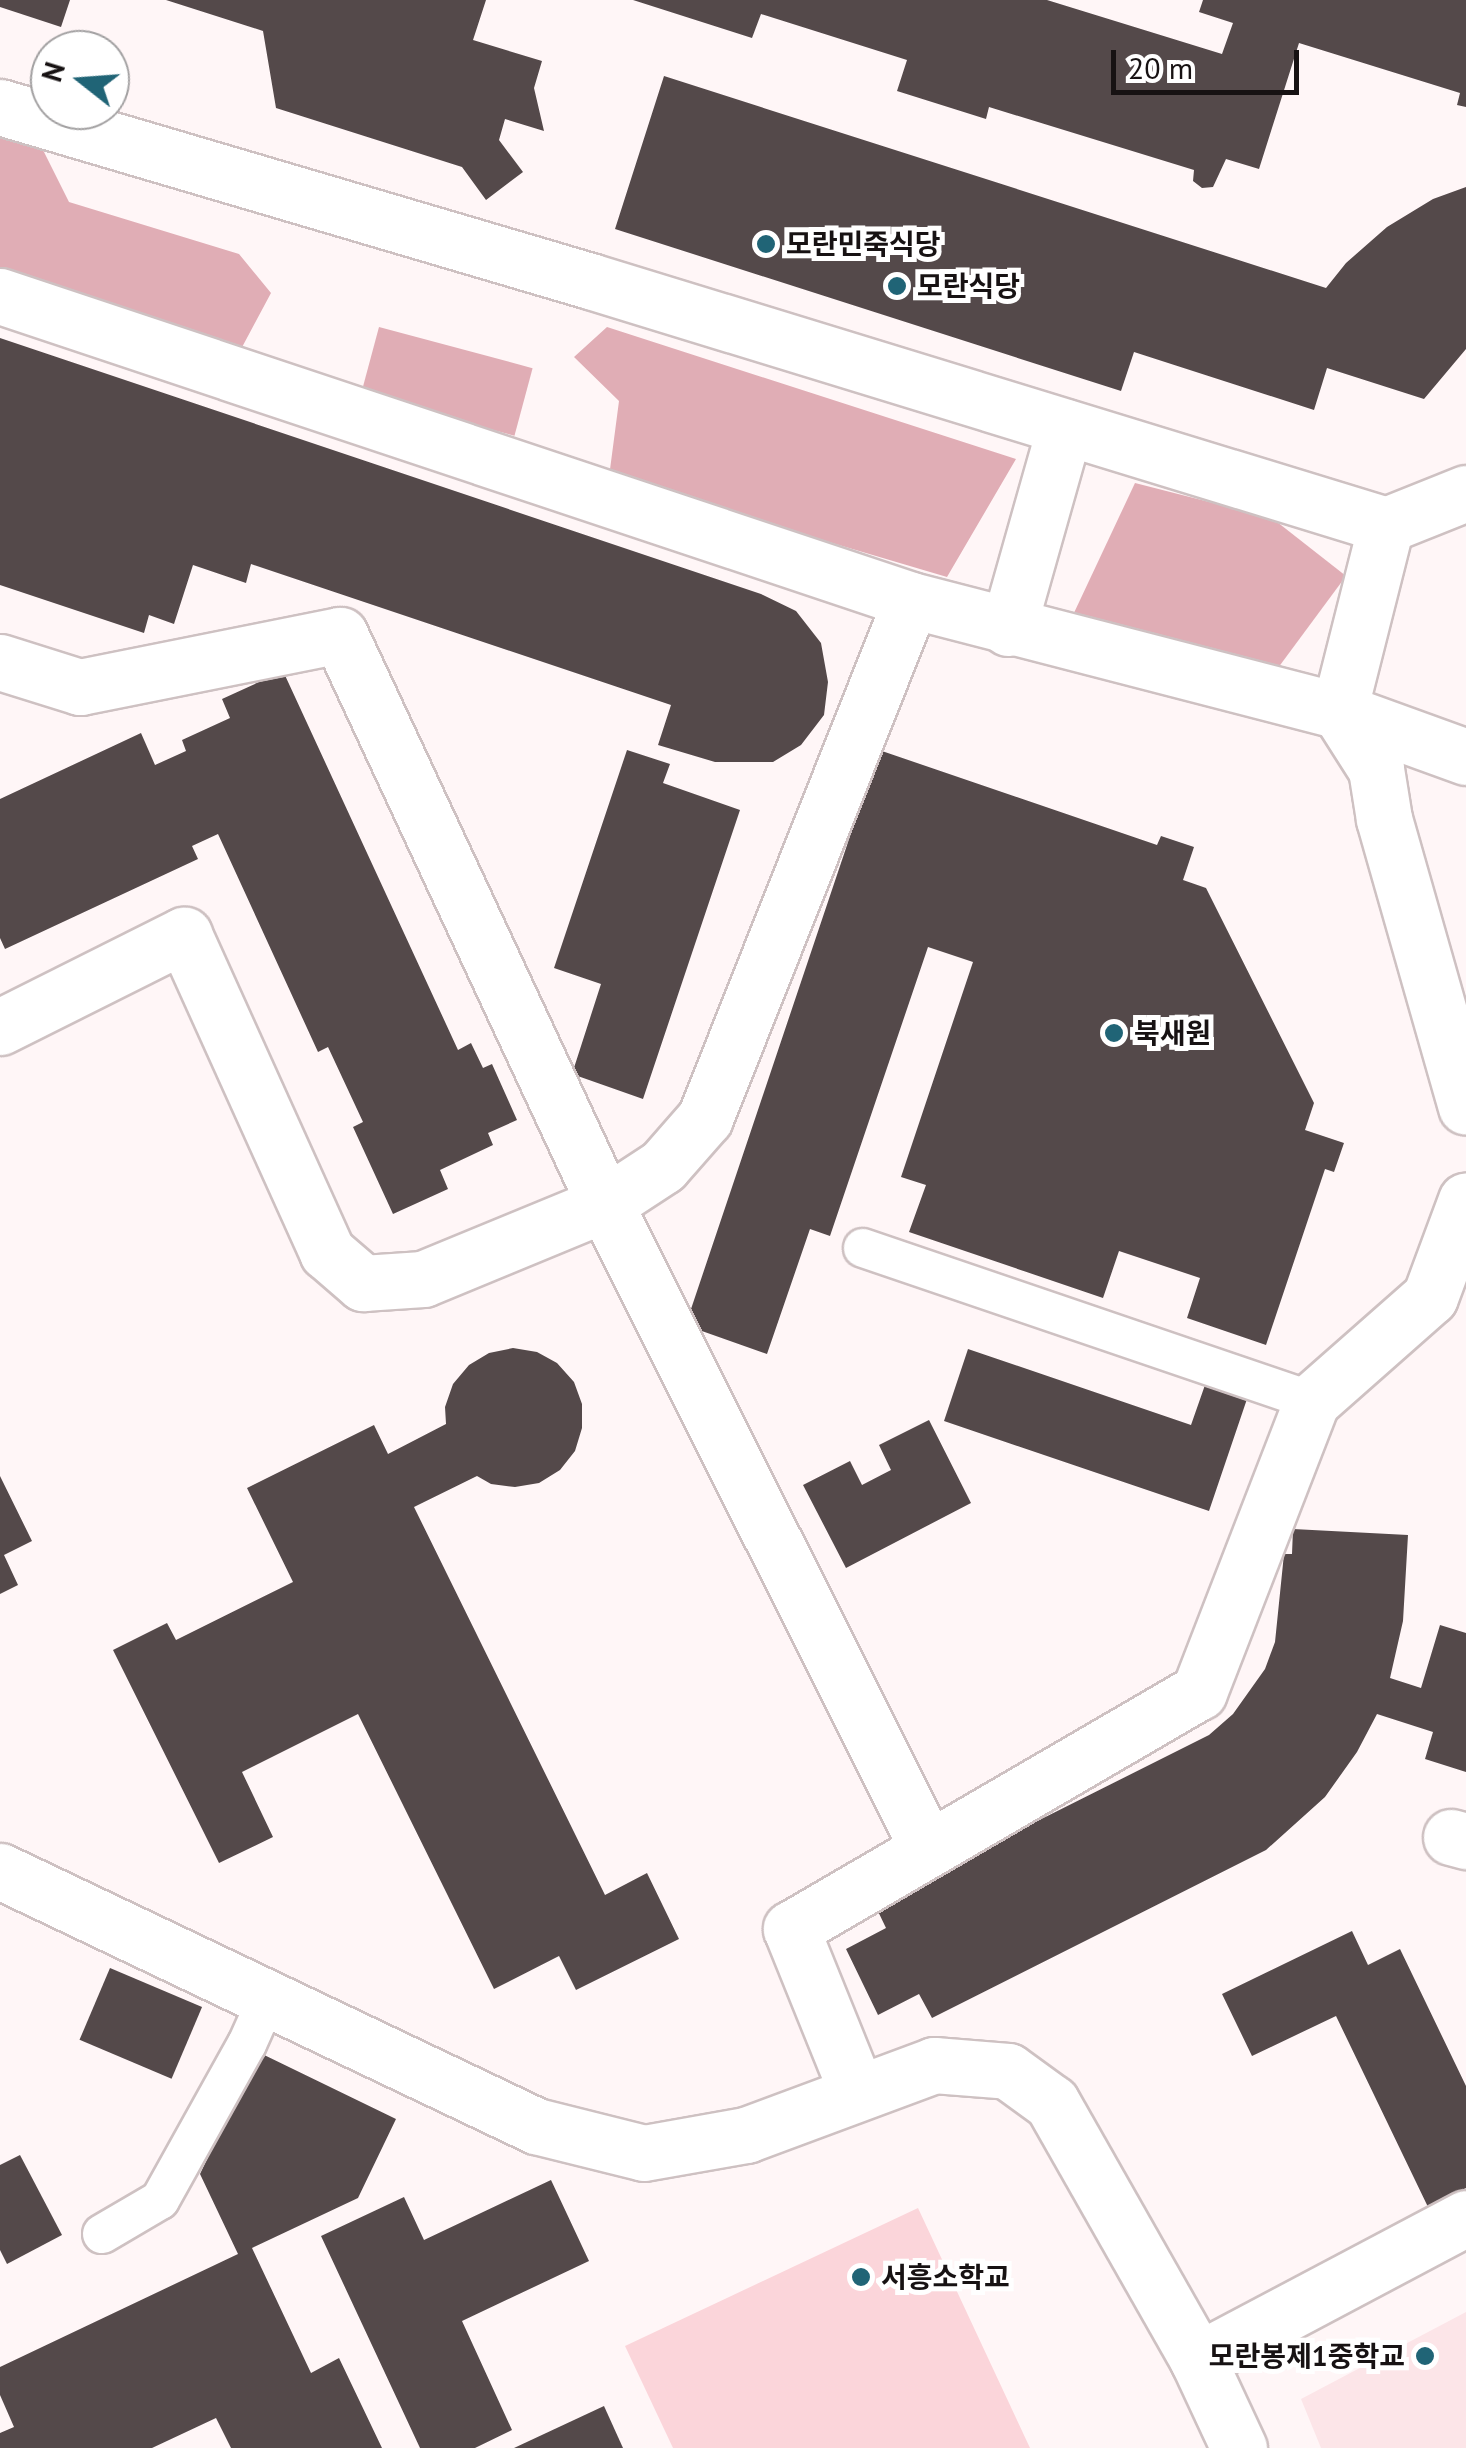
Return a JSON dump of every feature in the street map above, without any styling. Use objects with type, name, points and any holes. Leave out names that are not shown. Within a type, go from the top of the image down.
[{"type":"street","points":[[0,107],[1386,525],[1466,494]]},
{"type":"street","points":[[0,296],[911,600],[1339,711],[1466,757]]},
{"type":"street","points":[[1008,628],[1065,427]]},
{"type":"street","points":[[1386,525],[1339,711],[1376,769],[1384,819],[1466,1107]]},
{"type":"street","points":[[0,1027],[184,935],[326,1252],[363,1283],[423,1279],[605,1204],[664,1166],[706,1118],[911,600]]},
{"type":"street","points":[[0,662],[80,687],[340,635],[605,1204],[928,1849]]},
{"type":"street","points":[[856,2092],[791,1929],[1199,1692],[1312,1401],[1430,1297],[1466,1200]]},
{"type":"street","points":[[0,1871],[536,2126],[644,2153],[746,2135],[934,2065],[1008,2071],[1052,2103],[1198,2360],[1239,2448]]},
{"type":"street","points":[[1198,2360],[1466,2218]]},
{"type":"lane","points":[[863,1248],[1312,1401]]},
{"type":"lane","points":[[102,2234],[160,2200],[247,2044],[268,1997]]},
{"type":"shaded area","points":[[0,133],[40,144],[69,202],[239,254],[271,293],[240,351],[0,272]]},
{"type":"shaded area","points":[[379,327],[533,368],[514,436],[361,395]]},
{"type":"shaded area","points":[[607,327],[1016,459],[947,577],[609,477],[619,401],[574,357]]},
{"type":"shaded area","points":[[1135,483],[1272,518],[1346,576],[1275,672],[1073,615]]},
{"type":"shaded area","name":"서흥소학교","points":[[918,2208],[1030,2448],[673,2448],[625,2346]]},
{"type":"shaded area","name":"모란봉제1중학교","points":[[1466,2312],[1466,2448],[1321,2448],[1301,2399]]},
{"type":"building","points":[[0,0],[70,0],[61,27],[0,7]]},
{"type":"building","points":[[166,0],[486,0],[473,40],[542,61],[534,88],[544,131],[505,119],[499,140],[523,172],[486,200],[462,167],[276,108],[263,31]]},
{"type":"building","points":[[633,0],[1047,0],[1222,54],[1233,23],[1199,12],[1203,0],[1466,0],[1466,107],[1457,105],[1460,93],[1299,43],[1259,169],[1226,159],[1213,187],[1202,188],[1193,181],[1194,170],[989,107],[986,119],[897,91],[907,60],[761,14],[752,38]]},
{"type":"building","points":[[664,76],[1326,288],[1346,263],[1387,227],[1433,199],[1466,187],[1466,349],[1424,399],[1327,368],[1314,410],[1134,352],[1121,391],[615,229]]},
{"type":"building","points":[[0,338],[761,594],[796,611],[821,643],[828,682],[824,715],[801,745],[773,762],[715,762],[658,745],[671,705],[251,564],[246,583],[193,565],[174,624],[149,615],[144,633],[0,585]]},
{"type":"building","points":[[283,671],[458,1050],[471,1043],[483,1068],[492,1064],[517,1120],[488,1133],[493,1145],[440,1170],[448,1189],[393,1214],[353,1127],[363,1122],[328,1047],[318,1052],[218,834],[192,846],[198,859],[5,949],[0,938],[0,799],[141,733],[155,765],[186,751],[182,740],[230,718],[222,699]]},
{"type":"building","points":[[627,750],[670,764],[663,783],[740,810],[643,1099],[572,1074],[601,984],[554,968]]},
{"type":"building","name":"북새원","points":[[879,750],[1157,845],[1161,836],[1194,847],[1183,880],[1206,888],[1314,1103],[1305,1130],[1344,1143],[1334,1172],[1325,1169],[1266,1345],[1187,1318],[1200,1278],[1119,1251],[1103,1298],[909,1232],[926,1185],[901,1177],[973,962],[928,947],[830,1236],[810,1229],[767,1354],[699,1330],[690,1312]]},
{"type":"building","points":[[513,1348],[537,1352],[557,1363],[574,1382],[582,1404],[582,1428],[575,1451],[560,1470],[539,1483],[515,1487],[491,1484],[477,1476],[414,1507],[605,1895],[647,1873],[679,1939],[576,1990],[559,1956],[494,1989],[358,1714],[242,1772],[273,1837],[219,1863],[113,1650],[167,1623],[176,1640],[293,1582],[247,1488],[374,1425],[388,1454],[446,1424],[445,1407],[453,1384],[469,1365],[489,1353]]},
{"type":"building","points":[[968,1349],[1191,1425],[1205,1385],[1247,1399],[1209,1511],[944,1421]]},
{"type":"building","points":[[929,1420],[971,1503],[846,1568],[803,1485],[850,1461],[862,1485],[891,1470],[879,1445]]},
{"type":"building","points":[[0,1476],[32,1541],[4,1555],[18,1585],[0,1594]]},
{"type":"building","points":[[1293,1529],[1408,1535],[1403,1621],[1390,1678],[1421,1688],[1440,1625],[1466,1633],[1466,1772],[1425,1759],[1433,1732],[1377,1714],[1357,1752],[1325,1797],[1266,1850],[932,2018],[919,1994],[878,2015],[846,1949],[886,1928],[874,1903],[1209,1735],[1233,1714],[1265,1669],[1275,1642],[1284,1554],[1292,1554]]},
{"type":"building","points":[[1352,1931],[1368,1965],[1400,1949],[1466,2086],[1466,2188],[1428,2207],[1336,2016],[1252,2056],[1222,1994]]},
{"type":"building","points":[[110,1968],[202,2007],[172,2079],[80,2040]]},
{"type":"building","points":[[258,2052],[396,2119],[358,2198],[252,2248],[311,2373],[339,2358],[382,2448],[231,2448],[216,2418],[152,2448],[0,2448],[0,2433],[14,2427],[0,2395],[0,2367],[238,2254],[200,2174]]},
{"type":"building","points":[[20,2155],[62,2235],[7,2264],[0,2250],[0,2165]]},
{"type":"building","points":[[551,2180],[589,2261],[462,2321],[512,2430],[475,2448],[420,2448],[321,2236],[404,2197],[424,2240]]},
{"type":"building","points":[[604,2406],[623,2448],[514,2448]]},
{"type":"place","name":"모란민죽식당","points":[[766,244]]},
{"type":"place","name":"모란식당","points":[[897,286]]},
{"type":"place","name":"북새원","points":[[1114,1033]]},
{"type":"place","name":"서흥소학교","points":[[861,2277]]},
{"type":"place","name":"모란봉제1중학교","points":[[1425,2356]]}]
